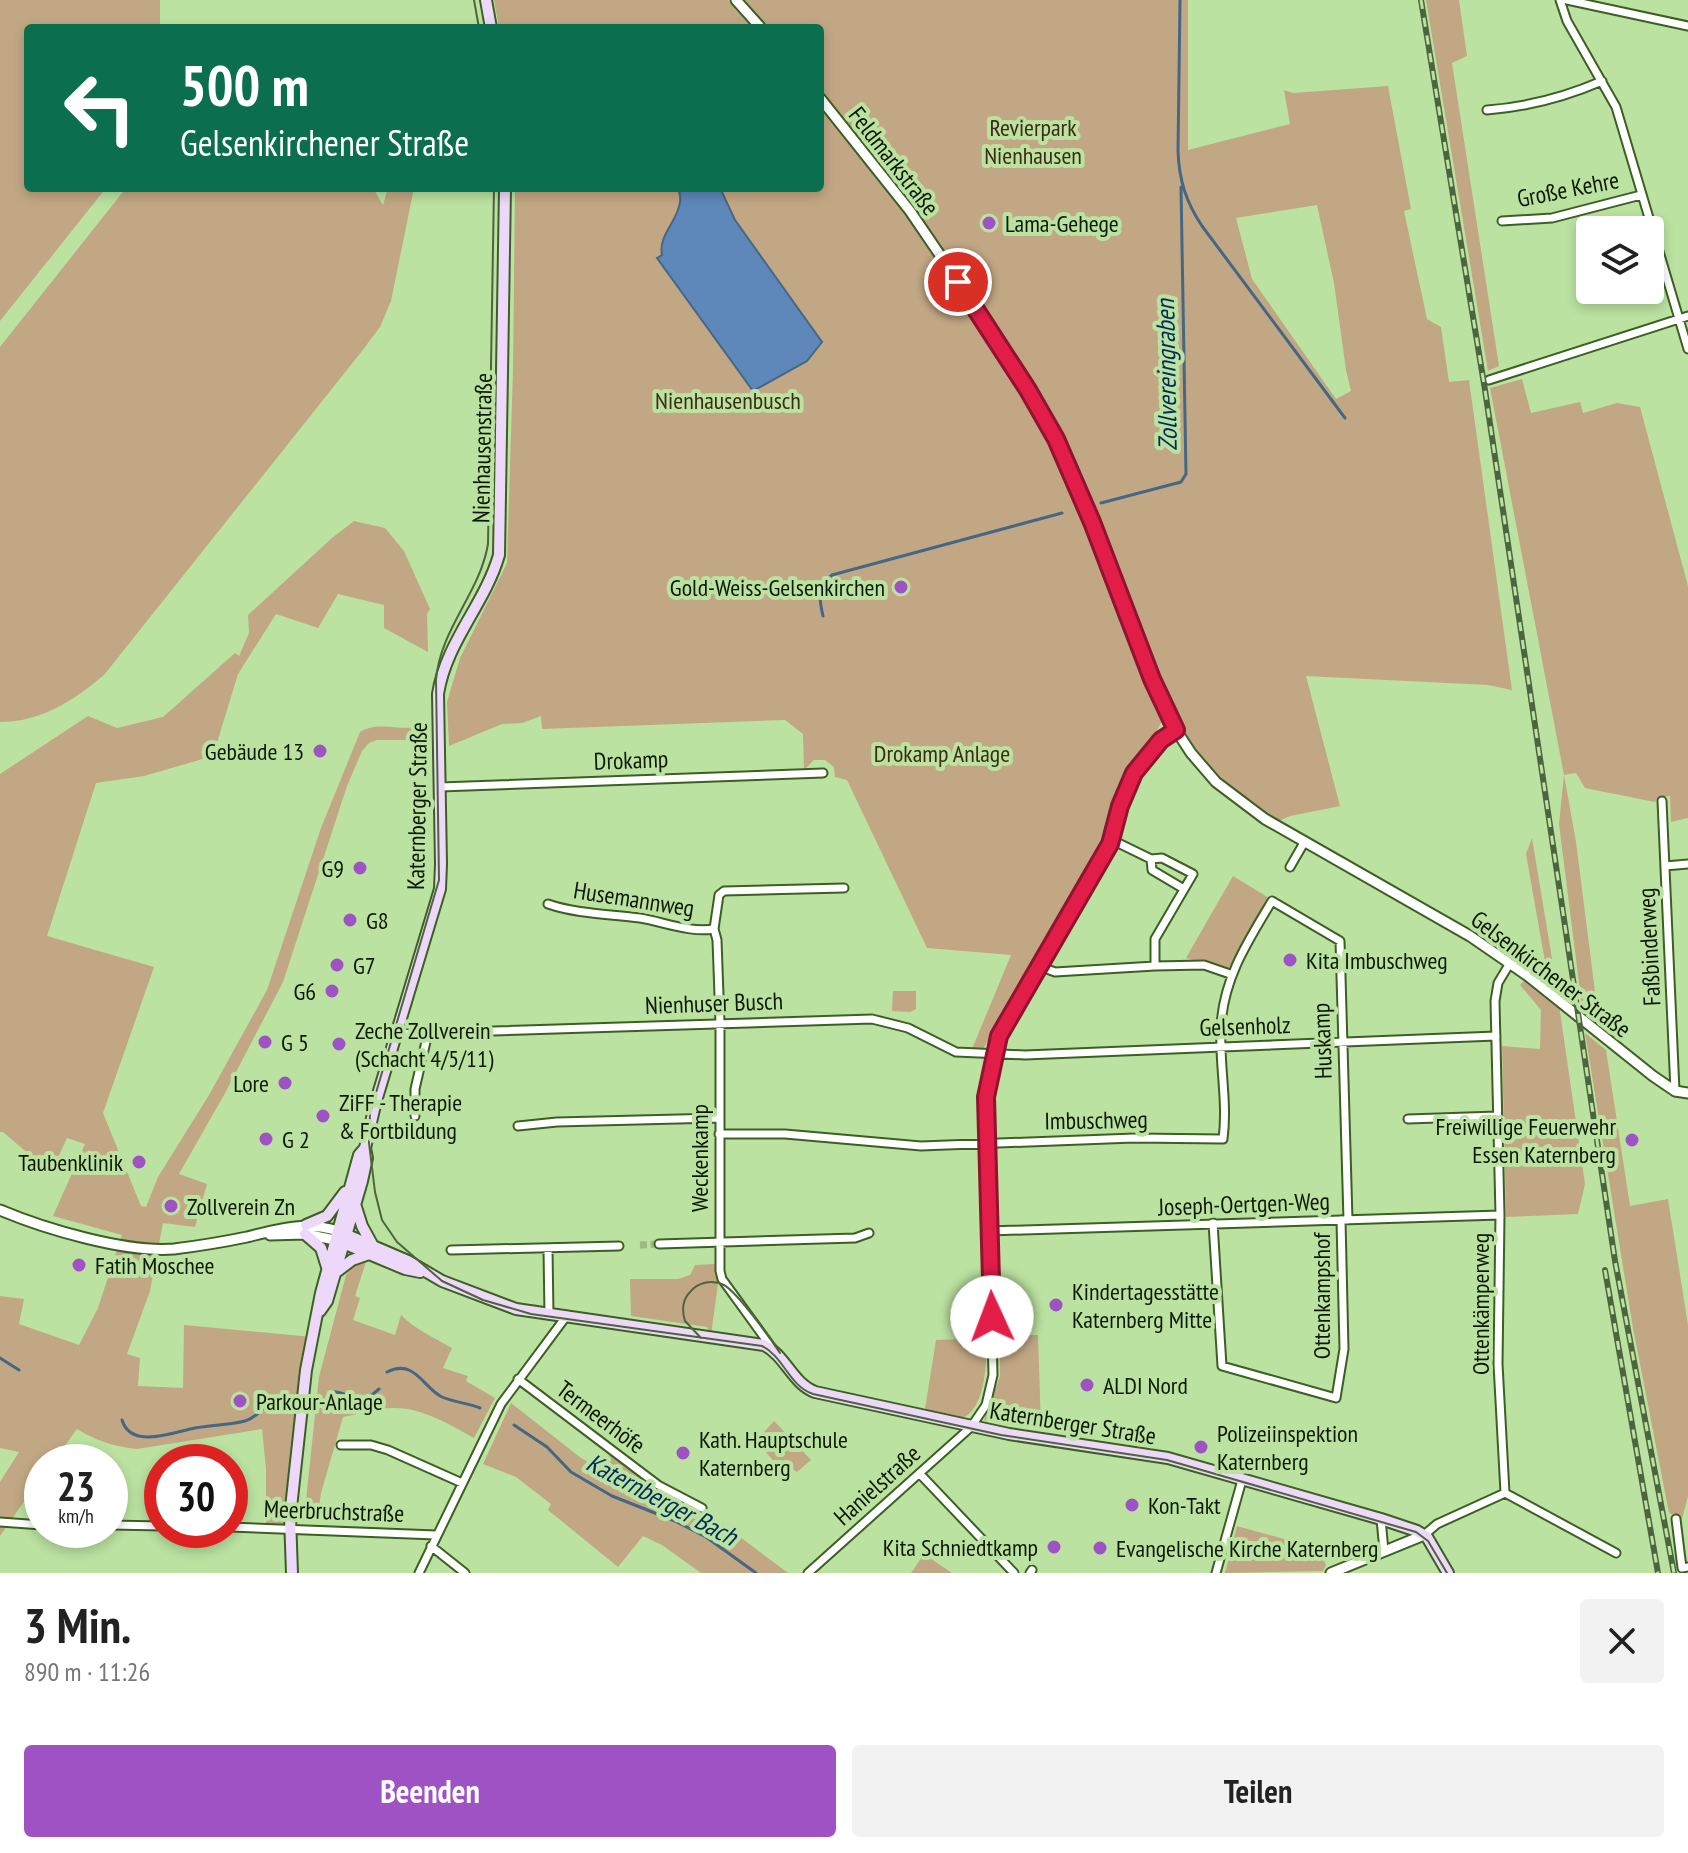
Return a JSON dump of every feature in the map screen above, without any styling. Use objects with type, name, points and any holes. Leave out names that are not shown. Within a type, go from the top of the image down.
[{"type":"main road","points":[[486,0],[490,24]]},
{"type":"main road","name":"Nienhausenstraße","points":[[438,694],[448,656],[490,582],[499,555],[505,192]]},
{"type":"main road","name":"Katernberger Straße","points":[[341,1237],[359,1155],[365,1148],[395,1034],[440,889],[438,694]]},
{"type":"main road","name":"Katernberger Straße","points":[[341,1237],[356,1205],[367,1158],[365,1148]]},
{"type":"main road","points":[[331,1271],[321,1248],[305,1230],[333,1211],[352,1180]]},
{"type":"main road","points":[[356,1205],[371,1250]]},
{"type":"main road","points":[[292,1573],[289,1529],[301,1405],[320,1311],[341,1237],[408,1261],[426,1273],[504,1305],[565,1318],[752,1342],[773,1350]]},
{"type":"main road","points":[[331,1271],[371,1250]]},
{"type":"main road","name":"Katernberger Straße","points":[[773,1350],[801,1384],[812,1391],[971,1427],[1150,1454],[1381,1519],[1424,1535]]},
{"type":"main road","points":[[1424,1535],[1448,1573]]},
{"type":"street","points":[[736,0],[757,24]]},
{"type":"street","points":[[1560,0],[1567,21],[1616,107],[1688,349]]},
{"type":"street","points":[[1567,0],[1688,26]]},
{"type":"street","points":[[1487,110],[1545,102],[1602,81]]},
{"type":"street","name":"Feldmarkstraße","points":[[824,103],[910,211],[1028,390],[1074,477],[1135,631]]},
{"type":"street","name":"Große Kehre","points":[[1502,221],[1552,218],[1641,195]]},
{"type":"street","points":[[1489,380],[1688,316]]},
{"type":"street","name":"Gelsenkirchener Straße","points":[[1135,631],[1176,730],[1203,768],[1232,797],[1470,936],[1510,963],[1653,1076],[1683,1092]]},
{"type":"street","points":[[971,1427],[986,1405],[993,1375],[986,1097],[999,1036],[1112,840],[1120,806],[1134,773],[1161,740],[1176,730]]},
{"type":"street","name":"Drokamp","points":[[440,787],[823,773]]},
{"type":"street","name":"Faßbinderweg","points":[[1662,801],[1683,1092],[1688,1104]]},
{"type":"street","points":[[1112,840],[1151,859],[1162,858],[1193,874],[1155,939],[1155,966]]},
{"type":"street","points":[[1290,867],[1305,841]]},
{"type":"street","points":[[1151,859],[1152,870],[1184,889]]},
{"type":"street","points":[[1665,866],[1688,864]]},
{"type":"street","name":"Husemannweg","points":[[720,1023],[714,929],[719,895],[724,891],[844,888]]},
{"type":"street","name":"Imbuschweg","points":[[719,1134],[785,1134],[921,1146],[1134,1138],[1223,1139],[1223,1001],[1230,974],[1272,901]]},
{"type":"street","name":"Huskamp","points":[[1272,901],[1340,941],[1344,1220]]},
{"type":"street","name":"Husemannweg","points":[[548,904],[566,910],[640,918],[699,930],[714,929]]},
{"type":"street","name":"Ottenkämperweg","points":[[1505,1493],[1498,1364],[1500,1215],[1495,992],[1510,963]]},
{"type":"street","points":[[1039,966],[1055,972],[1204,965],[1230,974]]},
{"type":"street","name":"Nienhuser Busch","points":[[395,1034],[872,1019],[908,1028],[956,1052],[995,1055]]},
{"type":"street","name":"Weckenkamp","points":[[720,1023],[720,1271],[731,1290]]},
{"type":"street","points":[[415,1116],[415,1089],[428,1033]]},
{"type":"street","name":"Gelsenholz","points":[[995,1055],[1496,1036]]},
{"type":"street","points":[[1408,1119],[1497,1116]]},
{"type":"street","points":[[518,1126],[557,1122],[719,1118]]},
{"type":"street","points":[[0,1210],[104,1242],[136,1248],[179,1248],[251,1236],[283,1227],[341,1237]]},
{"type":"street","name":"Joseph-Oertgen-Weg","points":[[989,1231],[1500,1215]]},
{"type":"street","name":"Ottenkampshof","points":[[1213,1223],[1222,1366],[1336,1398],[1344,1349],[1344,1220]]},
{"type":"street","points":[[659,1244],[855,1238],[869,1233]]},
{"type":"street","points":[[451,1250],[619,1246]]},
{"type":"street","points":[[548,1249],[549,1315]]},
{"type":"street","name":"Katernberger Straße","points":[[731,1290],[773,1350]]},
{"type":"street","points":[[419,1573],[501,1404],[565,1318]]},
{"type":"street","name":"Termeerhöfe","points":[[518,1379],[658,1485],[702,1508]]},
{"type":"street","name":"Hanielstraße","points":[[808,1573],[971,1427]]},
{"type":"street","points":[[341,1445],[371,1445],[388,1450],[462,1483]]},
{"type":"street","points":[[920,1474],[1014,1573]]},
{"type":"street","points":[[1216,1573],[1242,1480]]},
{"type":"street","points":[[1331,1573],[1424,1535],[1437,1524],[1505,1493],[1616,1553]]},
{"type":"street","points":[[1381,1519],[1384,1551]]},
{"type":"street","points":[[1676,1519],[1682,1568],[1688,1567]]},
{"type":"street","points":[[0,1522],[24,1524]]},
{"type":"street","name":"Meerbruchstraße","points":[[248,1528],[436,1535]]},
{"type":"street","points":[[431,1546],[465,1573]]},
{"type":"green space","points":[[0,0],[160,0],[160,24],[24,24],[24,192],[103,192],[0,321]]},
{"type":"green space","points":[[494,0],[728,0],[750,24],[498,24]]},
{"type":"green space","points":[[742,0],[1188,0],[1188,150],[1290,124],[1284,90],[1293,93],[1388,86],[1411,209],[1404,211],[1427,319],[1441,327],[1449,382],[1469,380],[1512,690],[1488,685],[1306,676],[1340,806],[1279,821],[1217,781],[1188,742],[1149,669],[1137,669],[1145,672],[1164,717],[1111,822],[983,1049],[972,1049],[1011,955],[927,948],[847,780],[835,777],[834,767],[825,760],[814,760],[804,770],[803,734],[785,720],[542,729],[541,716],[522,723],[502,724],[449,746],[447,702],[460,658],[507,563],[515,192],[824,192],[824,108],[858,140],[824,96],[824,24],[763,24]],"holes":[[[1317,205],[1334,283],[1351,391],[1336,399],[1252,279],[1236,218]]]},
{"type":"green space","points":[[1426,0],[1459,0],[1467,56],[1452,63],[1499,366],[1488,371]]},
{"type":"green space","points":[[123,192],[375,192],[383,205],[387,192],[413,192],[391,301],[380,327],[362,351],[104,675],[43,714],[0,722],[0,347]]},
{"type":"green space","points":[[1522,379],[1531,413],[1580,402],[1583,413],[1617,403],[1640,407],[1688,586],[1688,818],[1671,822],[1670,796],[1658,798],[1655,802],[1585,788],[1576,773],[1564,775],[1490,388]]},
{"type":"green space","points":[[354,521],[385,528],[404,551],[430,609],[427,614],[428,652],[384,628],[384,605],[338,594],[318,628],[276,614],[238,674],[213,756],[144,776],[96,783],[47,936],[154,967],[103,1113],[141,1206],[146,1207],[158,1177],[209,1095],[267,990],[321,828],[360,732],[382,726],[422,726],[425,732],[405,740],[377,740],[362,751],[347,786],[283,982],[179,1174],[207,1184],[195,1227],[163,1223],[150,1291],[127,1354],[140,1358],[138,1386],[183,1388],[184,1325],[312,1337],[289,1528],[266,1527],[262,1429],[168,1444],[144,1444],[144,1448],[137,1449],[128,1448],[128,1444],[106,1442],[77,1429],[66,1444],[24,1444],[24,1502],[0,1536],[0,1482],[19,1452],[0,1448],[0,1296],[24,1299],[19,1324],[79,1345],[98,1308],[122,1235],[53,1216],[85,1144],[67,1138],[51,1173],[0,1132],[0,774],[88,716],[117,728],[163,717],[235,653],[239,656],[249,633],[248,615]]},
{"type":"green space","points":[[1564,775],[1576,842],[1600,1031],[1583,1015],[1559,824]]},
{"type":"green space","points":[[1532,838],[1558,995],[1550,990],[1526,854]]},
{"type":"green space","points":[[1233,876],[1269,898],[1229,971],[1186,958]]},
{"type":"green space","points":[[1527,977],[1559,1005],[1585,1184],[1578,1214],[1506,1217],[1502,1046],[1540,1049],[1541,1010],[1520,985]]},
{"type":"green space","points":[[893,991],[916,991],[916,1009],[910,1012],[892,1011]]},
{"type":"green space","points":[[1585,1033],[1606,1050],[1630,1206],[1668,1199],[1688,1325],[1688,1496],[1682,1519],[1669,1513],[1633,1328]]},
{"type":"green space","points":[[366,1262],[355,1296],[360,1298],[353,1320],[395,1335],[401,1315],[452,1348],[443,1368],[468,1376],[466,1381],[495,1398],[474,1438],[435,1418],[404,1408],[380,1409],[343,1417],[321,1493],[317,1521],[306,1518],[305,1510],[319,1377],[346,1275],[354,1266]]},
{"type":"green space","points":[[716,1264],[718,1284],[711,1335],[707,1327],[631,1316],[630,1279],[678,1279],[690,1275],[695,1265]]},
{"type":"green space","points":[[1038,1335],[1041,1428],[984,1420],[1000,1376],[1000,1336]]},
{"type":"green space","points":[[986,1338],[982,1388],[969,1413],[958,1419],[944,1418],[925,1409],[936,1340]]},
{"type":"green space","points":[[511,1403],[581,1458],[599,1468],[610,1454],[661,1492],[705,1517],[708,1513],[788,1573],[701,1573],[662,1545],[643,1536],[618,1567],[548,1510],[551,1504],[516,1477],[483,1464]]},
{"type":"green space","points":[[774,1421],[811,1460],[797,1472],[791,1468],[784,1473],[756,1441]]},
{"type":"green space","points":[[1237,1526],[1306,1545],[1315,1541],[1326,1565],[1323,1571],[1225,1573]]},
{"type":"green space","points":[[924,1554],[952,1573],[911,1573]]},
{"type":"water","points":[[679,192],[722,192],[735,220],[822,342],[807,361],[753,391],[657,258],[662,255],[663,241],[680,200]]},
{"type":"waterway","name":"Zollvereingraben","points":[[1180,0],[1178,151],[1188,199],[1202,226],[1345,418]]},
{"type":"waterway","name":"Zollvereingraben","points":[[1101,503],[1181,482],[1186,474],[1181,187]]},
{"type":"waterway","name":"Zollvereingraben","points":[[823,616],[820,593],[832,575],[1062,513]]},
{"type":"waterway","name":"Katernberger Bach","points":[[0,1358],[19,1370]]},
{"type":"waterway","name":"Katernberger Bach","points":[[387,1372],[397,1369],[412,1371],[442,1397],[480,1408]]},
{"type":"waterway","name":"Katernberger Bach","points":[[330,1392],[366,1400],[379,1389]]},
{"type":"waterway","name":"Katernberger Bach","points":[[122,1420],[134,1434],[154,1437],[245,1421],[276,1401]]},
{"type":"waterway","name":"Katernberger Bach","points":[[514,1425],[547,1447],[571,1472],[612,1496],[706,1537],[756,1573]]},
{"type":"tunnel","points":[[640,1245],[659,1244]]},
{"type":"tram line","points":[[474,0],[478,24]]},
{"type":"tram line","points":[[494,192],[488,544],[477,579],[452,627],[439,662],[436,680],[439,880],[370,1113],[369,1143],[375,1192],[382,1220],[397,1242],[442,1281],[483,1300],[531,1314],[762,1346],[776,1357],[798,1385],[813,1394],[1001,1435],[1167,1460],[1416,1532],[1428,1541],[1447,1573]]},
{"type":"tram line","points":[[701,1338],[685,1321],[684,1302],[697,1286],[715,1282],[724,1285],[737,1297],[780,1353]]},
{"type":"railway","points":[[1421,0],[1485,390],[1615,1261],[1674,1573]]},
{"type":"railway","points":[[1605,1270],[1658,1573]]},
{"type":"place","name":"Lama-Gehege","points":[[989,223]]},
{"type":"place","name":"Gold-Weiss-Gelsenkirchen","points":[[901,587]]},
{"type":"place","name":"Gebäude 13","points":[[320,751]]},
{"type":"place","name":"G9","points":[[360,868]]},
{"type":"place","name":"G8","points":[[350,920]]},
{"type":"place","name":"Kita Imbuschweg","points":[[1290,960]]},
{"type":"place","name":"G7","points":[[337,965]]},
{"type":"place","name":"G6","points":[[332,991]]},
{"type":"place","name":"G 5","points":[[265,1042]]},
{"type":"place","name":"Zeche Zollverein (Schacht 4/5/11)","points":[[339,1044]]},
{"type":"place","name":"Lore","points":[[285,1083]]},
{"type":"place","name":"ZiFF - Therapie & Fortbildung","points":[[323,1116]]},
{"type":"place","name":"G 2","points":[[266,1139]]},
{"type":"place","name":"Freiwillige Feuerwehr Essen Katernberg","points":[[1632,1140]]},
{"type":"place","name":"Taubenklinik","points":[[139,1162]]},
{"type":"place","name":"Zollverein Zn","points":[[171,1206]]},
{"type":"place","name":"Fatih Moschee","points":[[79,1265]]},
{"type":"place","name":"Kindertagesstätte Katernberg Mitte","points":[[1056,1305]]},
{"type":"place","name":"ALDI Nord","points":[[1087,1385]]},
{"type":"place","name":"Parkour-Anlage","points":[[240,1401]]},
{"type":"place","name":"Polizeiinspektion Katernberg","points":[[1201,1447]]},
{"type":"place","name":"Kath. Hauptschule Katernberg","points":[[683,1453]]},
{"type":"place","name":"Kon-Takt","points":[[1132,1505]]},
{"type":"place","name":"Kita Schniedtkamp","points":[[1054,1547]]},
{"type":"place","name":"Evangelische Kirche Katernberg","points":[[1100,1548]]},
{"type":"route","points":[[958,282],[1056,439],[1116,582],[1152,679],[1176,730],[1161,740],[1134,773],[1120,806],[1110,844],[999,1036],[986,1097],[992,1317]]},
{"type":"park label","name":"Revierpark Nienhausen","points":[[1033,141]]},
{"type":"park label","name":"Nienhausenbusch","points":[[728,400]]},
{"type":"park label","name":"Drokamp Anlage","points":[[942,753]]}]
